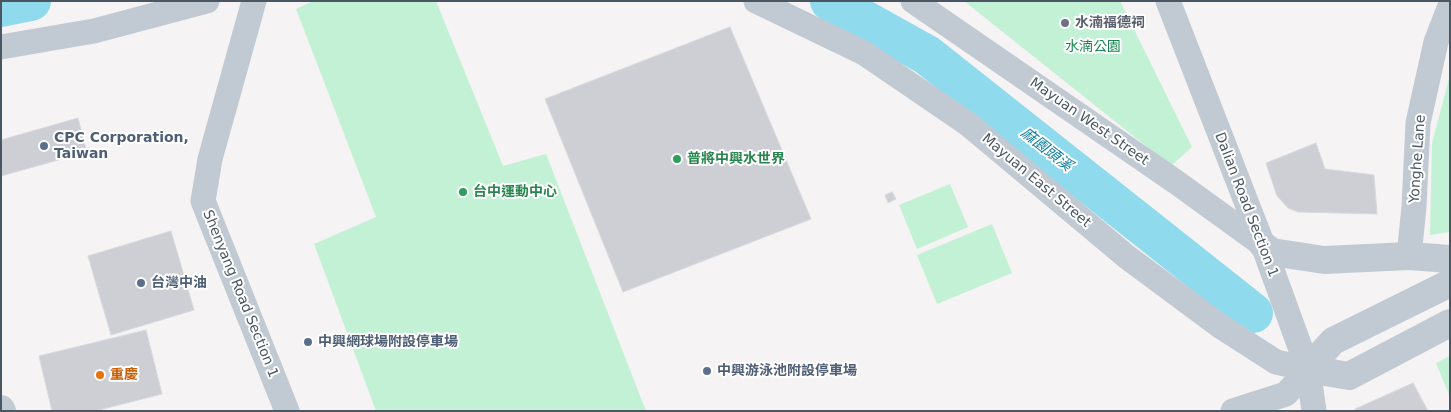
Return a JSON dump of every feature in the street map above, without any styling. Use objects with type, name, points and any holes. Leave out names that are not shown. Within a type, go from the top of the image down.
[{"type":"street","points":[[1,47],[94,31],[207,1]]},
{"type":"street","name":"Shenyang Road Section 1","points":[[254,1],[210,159],[203,202],[287,411]]},
{"type":"street","name":"Mayuan East Street","points":[[756,1],[864,53],[968,124],[1127,257],[1220,326],[1276,362],[1308,369]]},
{"type":"street","name":"Mayuan West Street","points":[[913,1],[1213,208],[1263,245]]},
{"type":"street","name":"Dalian Road Section 1","points":[[1168,1],[1263,245],[1308,369],[1314,411]]},
{"type":"street","name":"Yonghe Lane","points":[[1409,256],[1414,207],[1418,122],[1436,42],[1450,6]]},
{"type":"street","points":[[1263,245],[1272,252],[1324,260],[1409,256],[1450,260]]},
{"type":"street","points":[[1233,411],[1286,394],[1333,342],[1450,283]]},
{"type":"street","points":[[1308,369],[1349,376],[1450,323]]},
{"type":"green space","name":"台中運動中心","points":[[313,1],[436,1],[503,166],[546,154],[646,411],[376,411],[314,244],[376,217],[296,9]]},
{"type":"green space","name":"水湳公園","points":[[964,1],[1120,1],[1192,147],[1171,166]]},
{"type":"green space","points":[[1450,75],[1450,232],[1430,235],[1432,143]]},
{"type":"green space","points":[[950,184],[968,227],[917,249],[899,205]]},
{"type":"green space","points":[[992,224],[1012,273],[937,304],[917,255]]},
{"type":"green space","points":[[1450,356],[1450,397],[1436,363]]},
{"type":"building","name":"普將中興水世界","points":[[730,27],[811,219],[623,292],[545,99]]},
{"type":"building","name":"CPC Corporation, Taiwan","points":[[78,118],[87,152],[1,176],[1,140]]},
{"type":"building","points":[[1316,143],[1325,169],[1374,175],[1377,214],[1298,212],[1288,208],[1277,196],[1266,163]]},
{"type":"building","points":[[892,192],[896,199],[888,203],[885,195]]},
{"type":"building","name":"台灣中油","points":[[171,231],[194,310],[111,335],[88,256]]},
{"type":"building","name":"重慶","points":[[146,330],[162,394],[95,411],[52,411],[39,356]]},
{"type":"building","points":[[1413,383],[1428,411],[1355,411],[1355,409]]},
{"type":"waterway","name":"麻園頭溪","points":[[1,7],[31,1]]},
{"type":"waterway","name":"麻園頭溪","points":[[830,1],[927,55],[1253,313]]},
{"type":"place","name":"水湳福德祠","points":[[1065,23]]},
{"type":"place","name":"CPC Corporation, Taiwan","points":[[44,146]]},
{"type":"place","name":"普將中興水世界","points":[[677,159]]},
{"type":"place","name":"台中運動中心","points":[[463,192]]},
{"type":"place","name":"台灣中油","points":[[141,283]]},
{"type":"place","name":"中興網球場附設停車場","points":[[308,342]]},
{"type":"place","name":"中興游泳池附設停車場","points":[[707,371]]},
{"type":"place","name":"重慶","points":[[100,375]]}]
